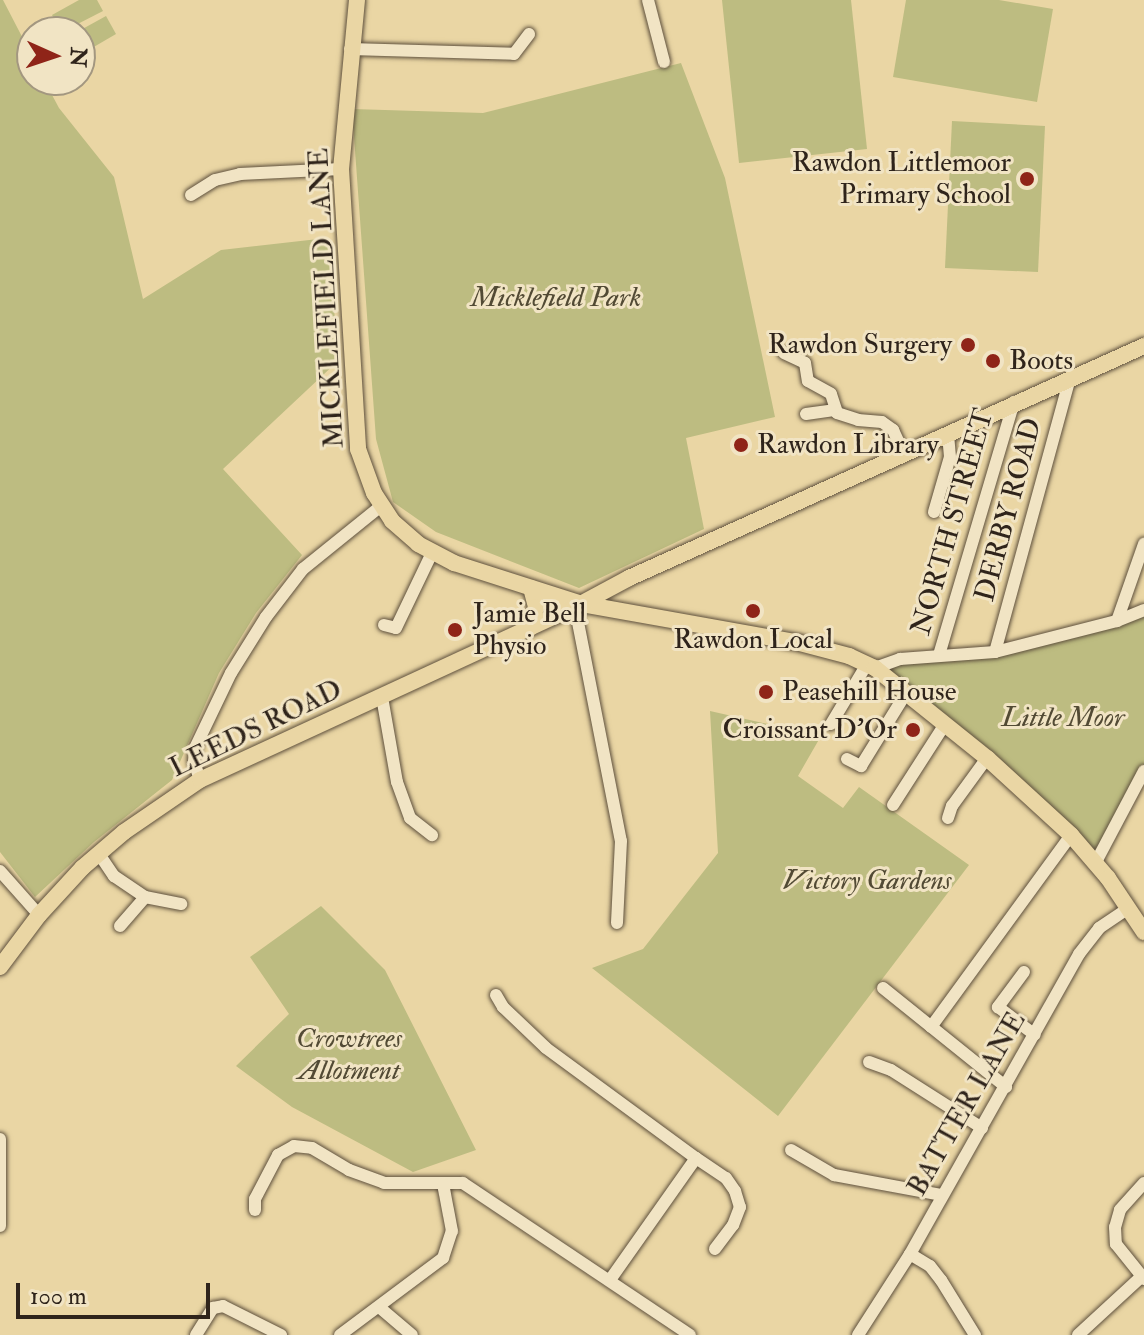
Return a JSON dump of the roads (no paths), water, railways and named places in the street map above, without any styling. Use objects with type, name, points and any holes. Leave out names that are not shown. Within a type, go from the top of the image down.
[{"type":"main road","name":"MICKLEFIELD LANE","points":[[357,0],[341,169],[358,449],[381,506],[404,533],[432,553],[579,606],[796,642],[871,666]]},
{"type":"main road","name":"LEEDS ROAD","points":[[0,967],[39,915],[99,854],[200,780],[579,606],[629,578],[1144,346]]},
{"type":"main road","points":[[531,588],[536,607],[531,627]]},
{"type":"main road","points":[[871,666],[987,758],[1071,835],[1096,862],[1144,932]]},
{"type":"street","points":[[648,0],[664,62]]},
{"type":"street","points":[[350,49],[514,54],[529,34]]},
{"type":"street","points":[[191,195],[215,180],[240,174],[341,169]]},
{"type":"street","points":[[784,353],[805,363],[808,381],[831,394],[836,410]]},
{"type":"street","name":"DERBY ROAD","points":[[995,652],[1069,381]]},
{"type":"street","name":"NORTH STREET","points":[[939,655],[1014,402]]},
{"type":"street","points":[[806,414],[836,410],[858,420],[882,422],[893,430],[904,454]]},
{"type":"street","points":[[934,512],[950,457],[948,434]]},
{"type":"street","points":[[200,780],[194,762],[195,748],[231,673],[266,617],[303,569],[381,506]]},
{"type":"street","points":[[1117,621],[1144,544]]},
{"type":"street","points":[[384,625],[396,628],[432,553]]},
{"type":"street","points":[[579,606],[621,841],[617,923]]},
{"type":"street","points":[[831,724],[871,666],[900,659],[995,652],[1117,621],[1144,610]]},
{"type":"street","points":[[847,759],[861,766],[906,693]]},
{"type":"street","points":[[382,697],[397,782],[410,818],[432,835]]},
{"type":"street","points":[[893,805],[945,724]]},
{"type":"street","points":[[948,818],[952,806],[987,758]]},
{"type":"street","points":[[1096,862],[1144,771]]},
{"type":"street","points":[[931,1027],[1071,835]]},
{"type":"street","points":[[99,854],[114,876],[145,897],[181,904]]},
{"type":"street","points":[[0,871],[39,915]]},
{"type":"street","points":[[120,926],[145,897]]},
{"type":"street","name":"BATTER LANE","points":[[858,1335],[910,1254],[1079,954],[1099,928],[1129,908]]},
{"type":"street","points":[[1024,972],[998,1007],[1035,1035]]},
{"type":"street","points":[[883,988],[1006,1087]]},
{"type":"street","points":[[496,995],[503,1007],[546,1048],[726,1178],[735,1191],[740,1207],[733,1225],[715,1249]]},
{"type":"street","points":[[869,1062],[891,1070],[982,1128]]},
{"type":"street","points":[[0,1139],[0,1226]]},
{"type":"street","points":[[255,1210],[255,1199],[278,1155],[294,1146],[312,1148],[349,1170],[384,1183],[463,1183],[690,1335]]},
{"type":"street","points":[[791,1150],[834,1175],[942,1195]]},
{"type":"street","points":[[610,1280],[696,1158]]},
{"type":"street","points":[[1078,1335],[1142,1278],[1116,1244],[1115,1227],[1120,1210],[1144,1183]]},
{"type":"street","points":[[340,1335],[431,1268],[449,1247],[451,1212],[443,1184]]},
{"type":"street","points":[[910,1254],[930,1266],[975,1335]]},
{"type":"street","points":[[196,1335],[213,1308],[223,1306],[281,1335]]},
{"type":"street","points":[[379,1307],[412,1335]]},
{"type":"place","name":"Rawdon Littlemoor Primary School","points":[[1027,179]]},
{"type":"place","name":"Rawdon Surgery","points":[[968,345]]},
{"type":"place","name":"Boots","points":[[993,361]]},
{"type":"place","name":"Rawdon Library","points":[[741,445]]},
{"type":"place","name":"Rawdon Local","points":[[753,611]]},
{"type":"place","name":"Jamie Bell Physio","points":[[455,630]]},
{"type":"place","name":"Peasehill House","points":[[766,692]]},
{"type":"place","name":"Croissant D'Or","points":[[913,730]]},
{"type":"park label","name":"Micklefield Park","points":[[556,298]]},
{"type":"park label","name":"Little Moor","points":[[1063,718]]},
{"type":"park label","name":"Victory Gardens","points":[[867,881]]},
{"type":"park label","name":"Crowtrees Allotment","points":[[349,1055]]}]
